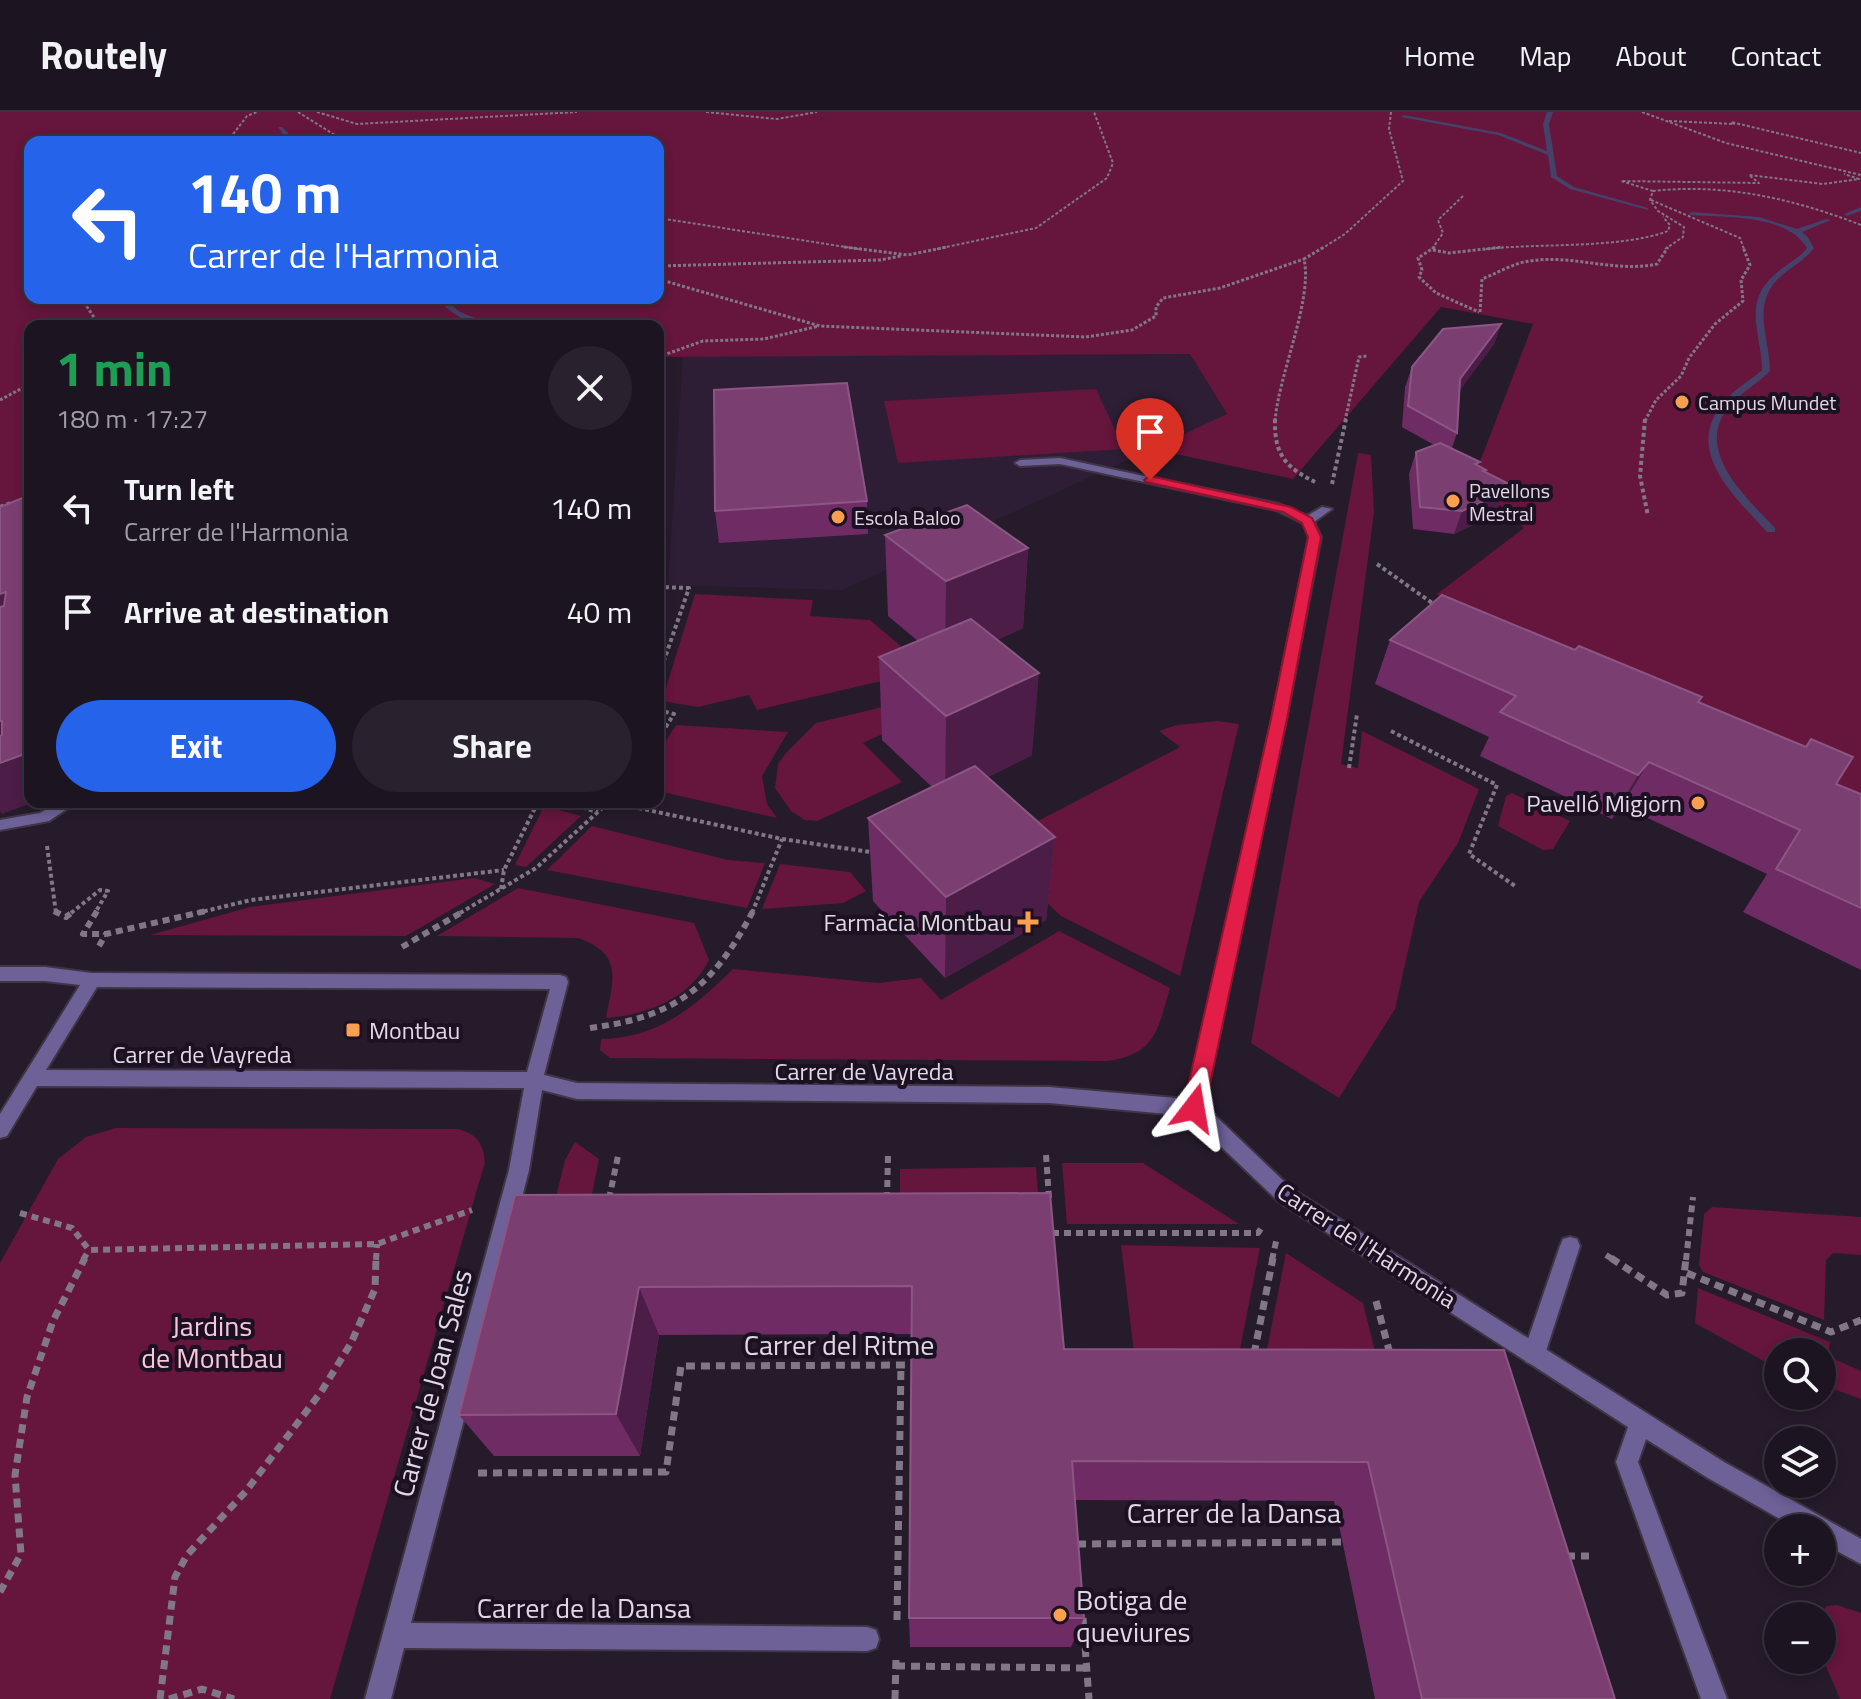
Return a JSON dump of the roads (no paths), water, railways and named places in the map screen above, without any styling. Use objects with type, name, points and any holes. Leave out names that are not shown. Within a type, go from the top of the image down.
[{"type":"street","points":[[1020,463],[1060,461],[1279,507],[1308,521],[1315,537],[1194,1108]]},
{"type":"street","points":[[1308,521],[1326,509]]},
{"type":"street","points":[[0,825],[44,817],[60,808]]},
{"type":"street","points":[[0,974],[45,974],[92,980],[560,982],[534,1080]]},
{"type":"street","points":[[0,1130],[92,980]]},
{"type":"street","name":"Carrer de Vayreda","points":[[32,1078],[534,1080],[577,1091],[1049,1095],[1194,1108]]},
{"type":"street","name":"Carrer de Joan Sales","points":[[378,1699],[519,1170],[534,1080]]},
{"type":"street","name":"Carrer de l'Harmonia","points":[[1194,1108],[1285,1195],[1716,1470],[1794,1514]]},
{"type":"street","points":[[1534,1354],[1570,1246]]},
{"type":"street","points":[[1641,1422],[1627,1462],[1714,1699]]},
{"type":"street","name":"Carrer de l'Harmonia","points":[[1836,1538],[1861,1552]]},
{"type":"street","name":"Carrer de la Dansa","points":[[396,1635],[867,1639]]},
{"type":"waterway","points":[[1550,112],[1546,124],[1554,177],[1572,188],[1646,209]]},
{"type":"waterway","points":[[1404,117],[1499,134],[1549,154]]},
{"type":"waterway","points":[[280,128],[286,136]]},
{"type":"waterway","points":[[1847,214],[1861,209]]},
{"type":"waterway","points":[[1691,214],[1740,216],[1777,223],[1793,229],[1805,238],[1811,248],[1803,258],[1776,276],[1764,294],[1758,315],[1766,371],[1727,403],[1715,419],[1711,436],[1714,454],[1722,471],[1771,530]]},
{"type":"waterway","points":[[1799,231],[1828,220]]},
{"type":"waterway","points":[[446,304],[457,314],[474,320]]},
{"type":"place","name":"Campus Mundet","points":[[1682,402]]},
{"type":"place","name":"Pavellons Mestral","points":[[1453,501]]},
{"type":"place","name":"Escola Baloo","points":[[838,517]]},
{"type":"place","name":"Pavelló Migjorn","points":[[1698,803]]},
{"type":"place","name":"Farmàcia Montbau","points":[[1028,922]]},
{"type":"place","name":"Montbau","points":[[353,1030]]},
{"type":"place","name":"Botiga de queviures","points":[[1060,1615]]},
{"type":"park label","name":"Jardins de Montbau","points":[[212,1341]]}]
